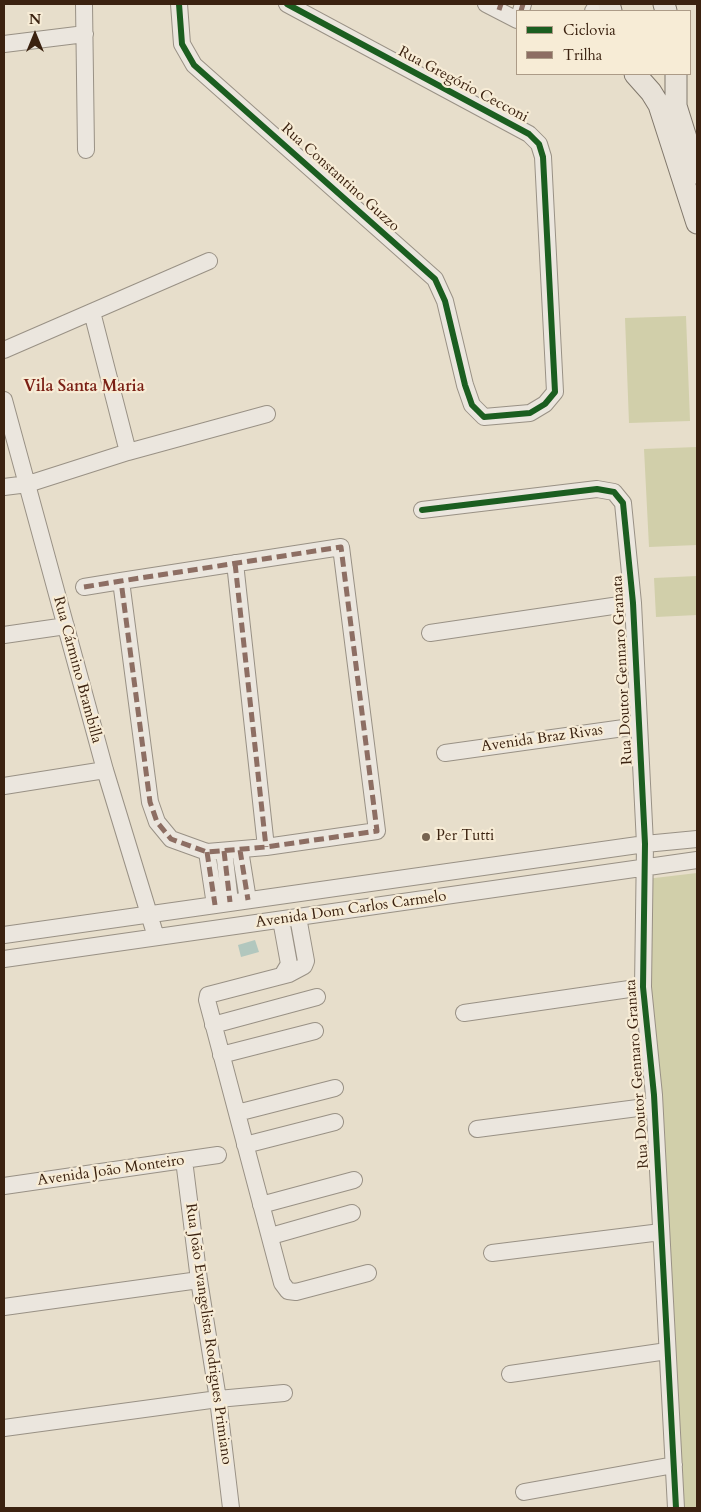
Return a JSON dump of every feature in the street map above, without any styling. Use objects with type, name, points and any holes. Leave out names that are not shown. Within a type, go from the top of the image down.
[{"type":"main road","points":[[634,75],[651,79],[663,75]]},
{"type":"main road","points":[[634,75],[651,92],[659,104],[697,223]]},
{"type":"main road","points":[[676,75],[676,106],[697,173]]},
{"type":"street","points":[[84,4],[86,150]]},
{"type":"street","name":"Rua Constantino Guzzo","points":[[179,4],[182,44],[194,65],[435,279],[445,301],[464,385],[472,406],[484,417],[530,413],[545,404],[555,392]]},
{"type":"street","name":"Rua Gregório Cecconi","points":[[287,4],[529,134],[539,144],[543,157],[555,392]]},
{"type":"street","points":[[495,6],[516,19]]},
{"type":"street","points":[[4,44],[85,34]]},
{"type":"street","points":[[4,350],[209,261]]},
{"type":"street","points":[[92,312],[128,452]]},
{"type":"street","name":"Rua Cármino Brambilla","points":[[4,400],[105,770],[150,913],[156,938]]},
{"type":"street","points":[[4,487],[28,484],[128,452],[267,414]]},
{"type":"street","name":"Rua Doutor Gennaro Granata","points":[[422,510],[597,489],[614,492],[623,503],[633,602],[645,844],[643,987],[661,1232],[676,1508]]},
{"type":"street","points":[[84,587],[121,581],[234,564],[341,547],[377,831],[266,847],[207,852],[171,839],[157,822],[150,802],[121,581]]},
{"type":"street","points":[[234,564],[266,847]]},
{"type":"street","points":[[430,633],[633,602]]},
{"type":"street","points":[[4,635],[66,626]]},
{"type":"street","name":"Avenida Braz Rivas","points":[[445,753],[638,726]]},
{"type":"street","points":[[4,786],[105,770]]},
{"type":"street","name":"Avenida Dom Carlos Carmelo","points":[[4,935],[645,844],[697,839]]},
{"type":"street","points":[[240,850],[248,900]]},
{"type":"street","points":[[223,903],[224,851]]},
{"type":"street","points":[[207,852],[223,903]]},
{"type":"street","name":"Avenida Dom Carlos Carmelo","points":[[4,959],[697,860]]},
{"type":"street","points":[[447,872],[450,895]]},
{"type":"street","points":[[298,917],[306,961],[299,970],[208,996],[213,1025],[271,1236],[282,1283],[288,1291],[296,1292],[368,1273]]},
{"type":"street","points":[[281,920],[289,964],[283,974]]},
{"type":"street","points":[[464,1013],[643,987]]},
{"type":"street","points":[[213,1025],[317,997]]},
{"type":"street","points":[[221,1055],[315,1031]]},
{"type":"street","points":[[237,1114],[335,1088]]},
{"type":"street","points":[[477,1129],[653,1106]]},
{"type":"street","points":[[245,1145],[335,1122]]},
{"type":"street","name":"Avenida João Monteiro","points":[[4,1186],[218,1155]]},
{"type":"street","name":"Rua João Evangelista Rodrigues Primiano","points":[[184,1160],[199,1280],[218,1399],[231,1508]]},
{"type":"street","points":[[262,1205],[354,1180]]},
{"type":"street","points":[[271,1236],[352,1213]]},
{"type":"street","points":[[492,1253],[661,1232]]},
{"type":"street","points":[[4,1307],[199,1280]]},
{"type":"street","points":[[510,1374],[667,1351]]},
{"type":"street","points":[[4,1428],[218,1399],[284,1393]]},
{"type":"street","points":[[524,1492],[674,1465]]},
{"type":"shaded area","points":[[686,316],[690,421],[629,423],[625,318]]},
{"type":"shaded area","points":[[697,447],[697,545],[649,547],[644,449]]},
{"type":"shaded area","points":[[697,576],[697,615],[656,617],[654,578]]},
{"type":"shaded area","points":[[697,873],[697,1508],[677,1508],[646,879]]},
{"type":"shaded area","points":[[255,940],[259,952],[241,957],[238,945]]},
{"type":"marked path","points":[[499,10],[501,4]]},
{"type":"marked path","points":[[521,10],[523,4]]},
{"type":"marked path","points":[[84,587],[121,581],[341,547],[377,831],[266,847],[207,852],[171,839],[157,822],[150,802],[121,581]]},
{"type":"marked path","points":[[235,563],[266,847]]},
{"type":"marked path","points":[[240,850],[248,900]]},
{"type":"marked path","points":[[224,851],[230,902]]},
{"type":"marked path","points":[[207,852],[215,905]]},
{"type":"cycle path","points":[[179,4],[182,44],[194,65],[435,279],[445,301],[465,385],[472,405],[484,417],[530,413],[545,404],[555,392],[543,157],[539,144],[529,134],[287,4]]},
{"type":"cycle path","points":[[422,510],[597,489],[614,492],[623,503],[633,603],[645,844],[643,987],[654,1095],[676,1508]]},
{"type":"place","name":"Per Tutti","points":[[426,837]]},
{"type":"district","name":"Vila Santa Maria","points":[[84,387]]}]
